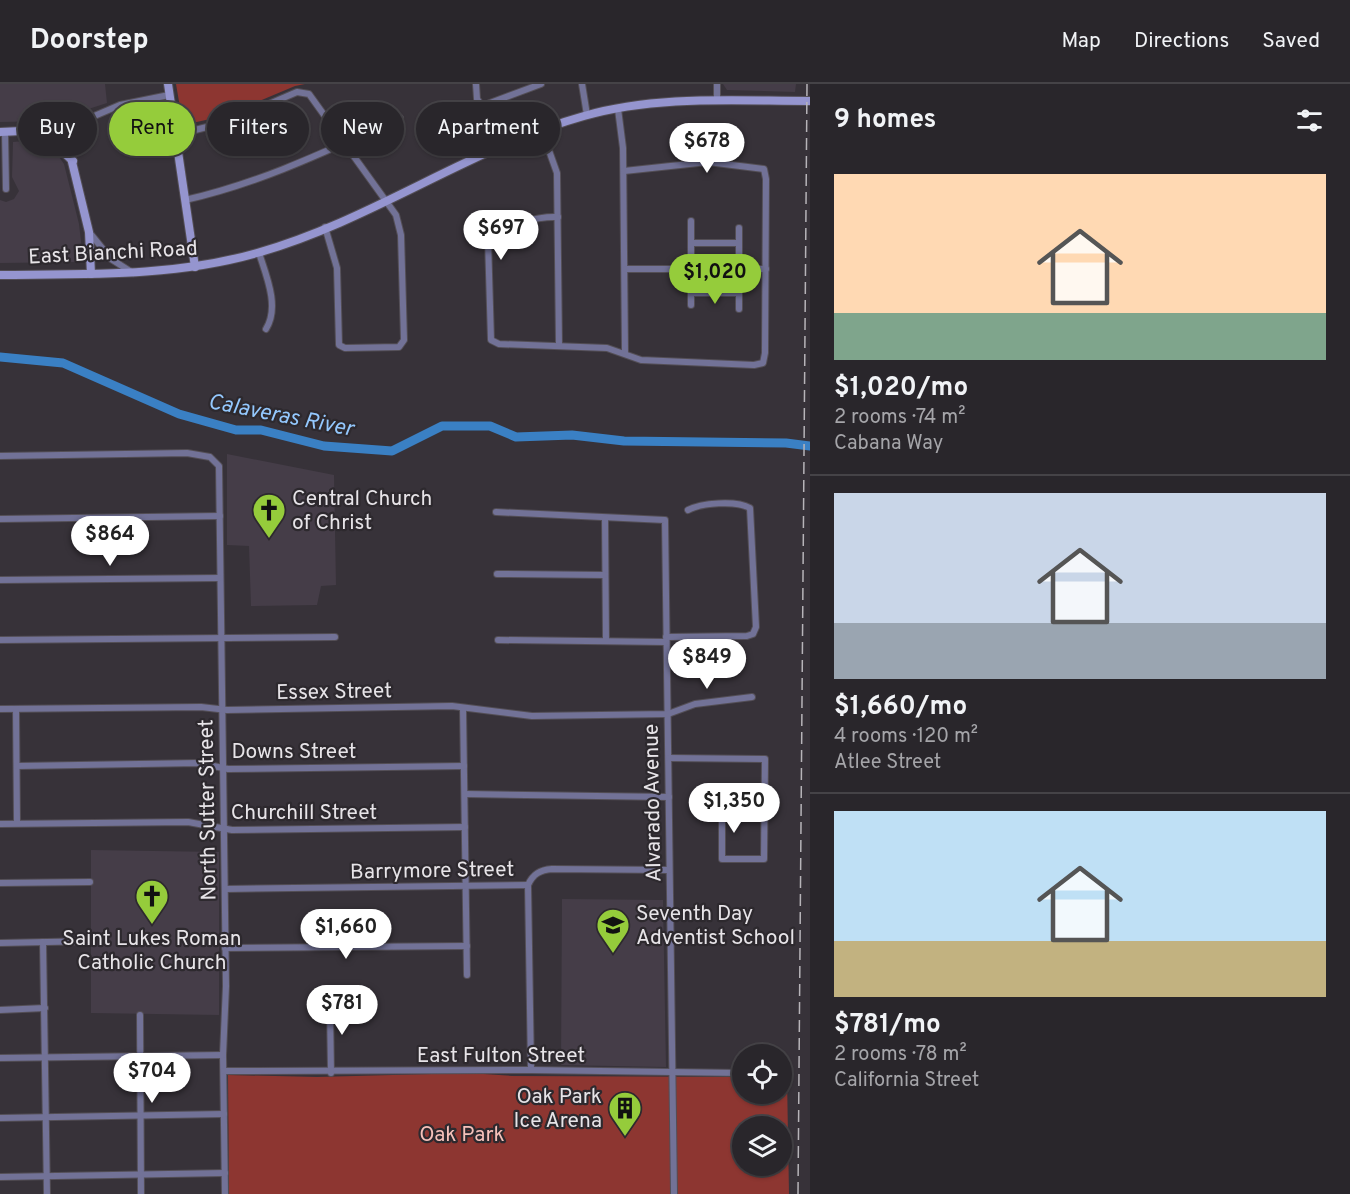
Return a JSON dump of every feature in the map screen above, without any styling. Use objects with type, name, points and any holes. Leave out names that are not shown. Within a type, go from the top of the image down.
[{"type":"street","points":[[168,84],[170,102]]},
{"type":"street","points":[[476,84],[477,99],[482,106],[541,84]]},
{"type":"street","points":[[582,84],[587,115]]},
{"type":"street","points":[[717,84],[717,100]]},
{"type":"street","points":[[195,130],[227,122],[297,92],[306,92],[321,111]]},
{"type":"street","points":[[97,115],[120,105],[169,95]]},
{"type":"street","name":"East Bianchi Road","points":[[560,124],[587,115],[671,101],[810,102]]},
{"type":"street","points":[[618,109],[624,171],[625,353]]},
{"type":"street","points":[[3,132],[6,189]]},
{"type":"street","points":[[185,200],[250,184],[321,153]]},
{"type":"street","points":[[68,156],[73,161]]},
{"type":"street","points":[[71,156],[89,232],[91,274]]},
{"type":"street","points":[[179,156],[195,267]]},
{"type":"street","points":[[326,227],[337,268],[339,345],[345,348],[401,345],[404,340],[400,229],[387,199],[356,156]]},
{"type":"street","name":"East Bianchi Road","points":[[0,275],[134,273],[195,267],[259,253],[326,227],[484,156]]},
{"type":"street","points":[[551,156],[557,173],[559,346]]},
{"type":"street","points":[[558,217],[528,220],[494,234],[488,240],[491,340],[499,344],[607,348],[641,360],[741,365],[763,363],[766,269],[766,179],[764,170],[708,162],[624,171]]},
{"type":"street","points":[[691,221],[691,305]]},
{"type":"street","points":[[739,309],[740,228]]},
{"type":"street","points":[[89,232],[111,259],[134,273]]},
{"type":"street","points":[[692,243],[739,243]]},
{"type":"street","points":[[259,253],[271,294],[272,311],[266,329]]},
{"type":"street","points":[[626,269],[766,269]]},
{"type":"street","points":[[691,293],[739,293]]},
{"type":"street","name":"North Sutter Street","points":[[0,456],[187,453],[210,457],[217,462],[220,471],[225,890],[225,1194]]},
{"type":"street","points":[[498,640],[606,641],[753,634],[756,627],[750,508],[737,504],[696,506],[688,510]]},
{"type":"street","points":[[496,512],[605,518],[606,641]]},
{"type":"street","points":[[0,519],[220,516]]},
{"type":"street","name":"Alvarado Avenue","points":[[605,518],[665,520],[674,1194]]},
{"type":"street","points":[[497,574],[605,575]]},
{"type":"street","points":[[0,580],[220,578]]},
{"type":"street","points":[[0,640],[335,637]]},
{"type":"street","name":"Essex Street","points":[[0,709],[463,708],[532,716],[668,714],[695,704],[752,697]]},
{"type":"street","points":[[463,708],[467,975]]},
{"type":"street","points":[[16,709],[17,823]]},
{"type":"street","points":[[669,758],[765,759],[765,809],[764,859],[722,859],[722,809],[765,809]]},
{"type":"street","name":"Downs Street","points":[[17,766],[199,763],[222,767],[464,766]]},
{"type":"street","points":[[465,794],[669,796]]},
{"type":"street","name":"Churchill Street","points":[[0,824],[188,822],[223,828],[465,827]]},
{"type":"street","name":"Barrymore Street","points":[[225,890],[528,885],[532,876],[538,872],[552,869],[669,870]]},
{"type":"street","points":[[0,883],[90,882]]},
{"type":"street","points":[[528,885],[531,1070]]},
{"type":"street","points":[[0,943],[93,941]]},
{"type":"street","points":[[43,942],[47,1194]]},
{"type":"street","points":[[225,948],[467,946]]},
{"type":"street","points":[[331,1072],[330,1008],[333,996]]},
{"type":"street","points":[[0,1010],[45,1008]]},
{"type":"street","points":[[140,1015],[141,1194]]},
{"type":"street","points":[[0,1058],[224,1055]]},
{"type":"street","name":"East Fulton Street","points":[[224,1071],[531,1070],[732,1073]]},
{"type":"street","points":[[0,1118],[224,1114]]},
{"type":"street","points":[[0,1177],[225,1173]]},
{"type":"shaded area","points":[[0,84],[105,84],[107,103],[97,106],[97,102],[18,102],[18,122],[0,122]]},
{"type":"shaded area","points":[[723,84],[796,84],[795,92],[727,90]]},
{"type":"shaded area","points":[[13,142],[18,142],[18,156],[58,156],[64,164],[79,224],[83,258],[80,262],[0,263],[0,200],[6,202],[14,199],[19,191],[12,177]]},
{"type":"shaded area","points":[[227,454],[334,475],[336,585],[321,586],[317,605],[251,606],[249,546],[227,545]]},
{"type":"shaded area","points":[[91,850],[219,852],[219,1015],[91,1013]]},
{"type":"shaded area","name":"Seventh Day Adventist School","points":[[562,899],[663,900],[666,1067],[561,1065]]},
{"type":"green space","points":[[176,84],[305,84],[257,102],[207,102],[207,120],[195,122],[195,102],[179,102]]},
{"type":"green space","name":"Oak Park","points":[[469,1073],[512,1076],[732,1077],[732,1104],[787,1104],[788,1116],[732,1116],[732,1176],[789,1176],[789,1194],[229,1194],[228,1075],[317,1077]]},
{"type":"waterway","name":"Calaveras River","points":[[0,357],[63,363],[179,414],[236,430],[261,430],[324,446],[392,451],[442,426],[490,426],[516,437],[572,435],[624,441],[786,443],[810,446]]},
{"type":"railway","points":[[798,1194],[807,84]]},
{"type":"place","name":"Central Church of Christ","points":[[269,539]]},
{"type":"place","name":"Saint Lukes Roman Catholic Church","points":[[152,925]]},
{"type":"place","name":"Seventh Day Adventist School","points":[[613,954]]},
{"type":"place","name":"Oak Park Ice Arena","points":[[625,1137]]}]
